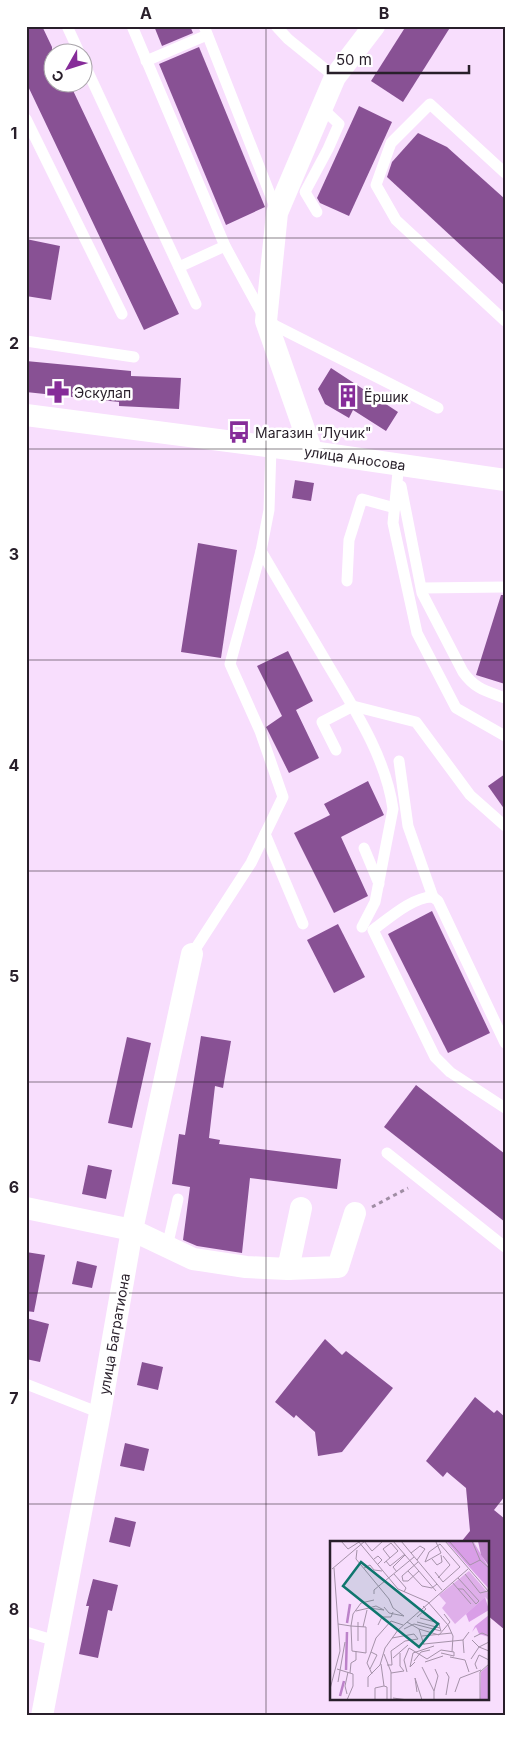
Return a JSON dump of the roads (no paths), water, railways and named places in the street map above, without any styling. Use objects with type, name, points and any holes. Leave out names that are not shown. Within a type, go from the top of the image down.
[{"type":"street","points":[[312,452],[266,321],[277,213],[336,77],[374,26]]},
{"type":"street","name":"улица Аносова","points":[[26,415],[312,452],[397,468],[505,480]]},
{"type":"street","name":"улица Багратиона","points":[[42,1716],[100,1413],[132,1230],[192,954]]},
{"type":"street","points":[[26,1208],[132,1230],[192,1259],[246,1267],[288,1269],[338,1267],[355,1213]]},
{"type":"street","points":[[288,1269],[302,1208]]},
{"type":"lane","points":[[67,26],[74,42]]},
{"type":"lane","points":[[132,26],[225,246],[266,321],[438,408]]},
{"type":"lane","points":[[276,26],[288,40],[336,77]]},
{"type":"lane","points":[[146,61],[205,31],[277,213]]},
{"type":"lane","points":[[92,81],[196,304]]},
{"type":"lane","points":[[505,173],[430,104],[391,143],[376,185],[396,220],[505,321]]},
{"type":"lane","points":[[316,212],[305,192],[339,124],[322,108]]},
{"type":"lane","points":[[26,119],[122,314]]},
{"type":"lane","points":[[178,267],[225,246]]},
{"type":"lane","points":[[26,341],[134,357]]},
{"type":"lane","points":[[192,954],[251,863],[283,797],[260,731],[230,664],[261,551],[269,510],[270,448]]},
{"type":"lane","points":[[397,468],[394,523],[417,634],[456,708],[505,736]]},
{"type":"lane","points":[[397,468],[422,593],[458,663],[470,682],[480,689],[505,698]]},
{"type":"lane","points":[[347,580],[349,540],[362,499],[395,508]]},
{"type":"lane","points":[[261,551],[353,706],[384,770],[391,793],[393,809],[379,884],[375,902],[362,927]]},
{"type":"lane","points":[[422,588],[505,587]]},
{"type":"lane","points":[[336,750],[322,722],[353,706],[416,722],[470,795],[505,826]]},
{"type":"lane","points":[[399,761],[408,826],[433,897],[438,902],[505,1043]]},
{"type":"lane","points":[[265,834],[303,924]]},
{"type":"lane","points":[[364,848],[379,884]]},
{"type":"lane","points":[[433,897],[426,896],[408,905],[373,930],[435,1058],[450,1072],[505,1108]]},
{"type":"lane","points":[[387,1153],[505,1246]]},
{"type":"lane","points":[[167,1246],[178,1199]]},
{"type":"lane","points":[[26,1384],[100,1413]]},
{"type":"lane","points":[[26,1632],[56,1641]]},
{"type":"place","name":"Эскулап","points":[[58,392]]},
{"type":"place","name":"Ёршик","points":[[348,396]]},
{"type":"place","name":"Магазин \"Лучик\"","points":[[239,432]]}]
